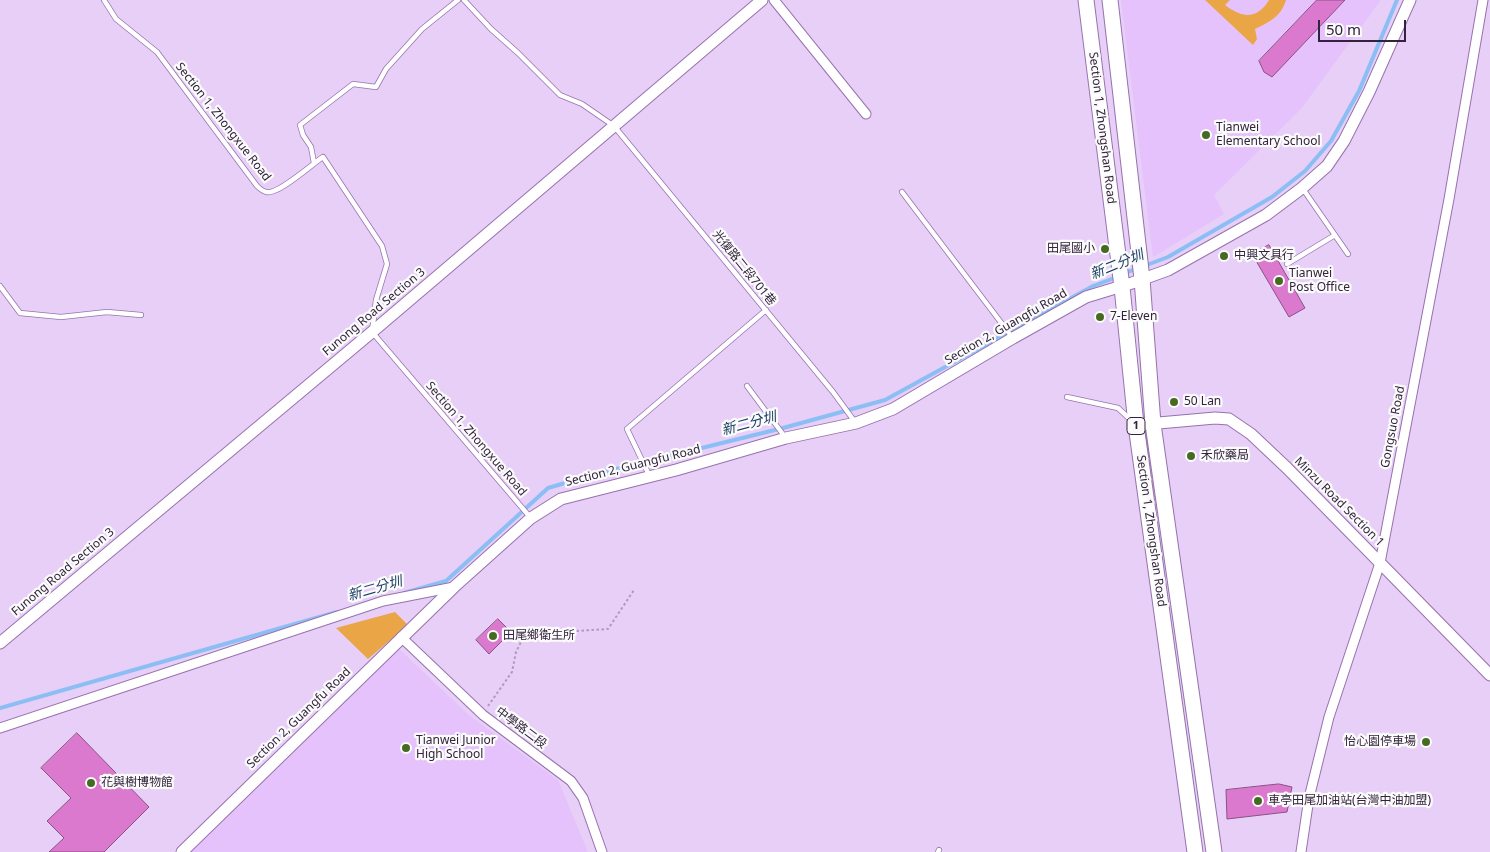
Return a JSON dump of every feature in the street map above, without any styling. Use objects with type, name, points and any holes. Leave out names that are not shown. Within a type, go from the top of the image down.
[{"type":"main road","name":"Section 1, Zhongshan Road","points":[[1086,0],[1132,283],[1214,852]]},
{"type":"main road","name":"Section 1, Zhongshan Road","points":[[1110,0],[1132,283],[1136,425],[1195,852]]},
{"type":"street","name":"Funong Road Section 3","points":[[0,643],[372,332],[762,0]]},
{"type":"street","points":[[774,0],[866,114]]},
{"type":"street","name":"Section 2, Guangfu Road","points":[[182,852],[454,587],[531,518],[561,498],[649,477],[786,438],[856,423],[894,410],[1013,338],[1086,297],[1168,270],[1266,215],[1327,166],[1344,141],[1370,92],[1410,0]]},
{"type":"street","name":"Gongsuo Road","points":[[1301,852],[1309,798],[1329,717],[1380,563],[1484,0]]},
{"type":"street","name":"Minzu Road Section 1","points":[[1136,425],[1215,418],[1229,419],[1258,441],[1490,675]]},
{"type":"street","points":[[0,728],[383,601],[454,587]]},
{"type":"street","name":"中學路二段","points":[[402,637],[483,715],[571,781],[582,798],[602,852]]},
{"type":"lane","name":"Section 1, Zhongxue Road","points":[[104,0],[116,19],[157,52],[257,186],[266,192],[272,192],[298,177],[314,162]]},
{"type":"lane","points":[[372,332],[376,300],[387,264],[382,246],[323,157],[314,162],[311,147],[302,135],[300,125],[353,84],[376,87],[386,69],[422,29],[458,0]]},
{"type":"lane","name":"光復路二段701巷","points":[[464,0],[560,95],[582,104],[614,126],[833,392],[856,423]]},
{"type":"lane","points":[[1302,188],[1348,254]]},
{"type":"lane","points":[[902,192],[1013,338]]},
{"type":"lane","points":[[1287,264],[1335,235]]},
{"type":"lane","points":[[0,286],[20,313],[60,317],[107,312],[141,315]]},
{"type":"lane","points":[[649,477],[627,429],[766,310]]},
{"type":"lane","name":"Section 1, Zhongxue Road","points":[[372,332],[531,518]]},
{"type":"lane","points":[[747,386],[786,438]]},
{"type":"lane","points":[[1067,397],[1118,408],[1136,425]]},
{"type":"path","points":[[483,715],[512,672],[516,652],[521,642],[560,632],[608,629],[634,590]]},
{"type":"shaded area","name":"Tianwei Elementary School","points":[[1121,0],[1381,0],[1301,109],[1214,195],[1224,214],[1153,257]]},
{"type":"shaded area","points":[[1205,0],[1230,0],[1225,5],[1237,13],[1249,15],[1259,11],[1269,0],[1286,0],[1278,15],[1255,29],[1257,39],[1253,45]]},
{"type":"shaded area","points":[[395,612],[408,625],[368,659],[336,628]]},
{"type":"shaded area","name":"Tianwei Junior High School","points":[[399,649],[470,716],[558,780],[588,852],[191,852]]},
{"type":"building","points":[[1317,0],[1345,0],[1272,77],[1264,72],[1259,61]]},
{"type":"building","name":"Tianwei Post Office","points":[[1269,245],[1305,308],[1289,317],[1252,254]]},
{"type":"building","name":"田尾鄉衛生所","points":[[498,619],[511,632],[489,654],[476,640]]},
{"type":"building","name":"花與樹博物館","points":[[77,733],[149,807],[104,852],[49,852],[64,838],[47,821],[71,798],[41,768]]},
{"type":"building","name":"車亭田尾加油站(台灣中油加盟)","points":[[1279,784],[1292,787],[1287,812],[1227,819],[1226,790]]},
{"type":"waterway","name":"新二分圳","points":[[1144,266],[1168,257],[1272,197],[1305,171],[1331,141],[1359,91],[1397,0]]},
{"type":"waterway","name":"新二分圳","points":[[1123,274],[1138,268]]},
{"type":"waterway","name":"新二分圳","points":[[404,593],[446,581],[548,488],[885,400],[1093,286],[1117,277]]},
{"type":"waterway","name":"新二分圳","points":[[0,708],[337,612]]},
{"type":"place","name":"Tianwei Elementary School","points":[[1206,135]]},
{"type":"place","name":"田尾國小","points":[[1105,249]]},
{"type":"place","name":"中興文具行","points":[[1224,256]]},
{"type":"place","name":"Tianwei Post Office","points":[[1279,281]]},
{"type":"place","name":"7-Eleven","points":[[1100,317]]},
{"type":"place","name":"50 Lan","points":[[1174,402]]},
{"type":"place","name":"禾欣藥局","points":[[1191,456]]},
{"type":"place","name":"田尾鄉衛生所","points":[[493,636]]},
{"type":"place","name":"怡心園停車場","points":[[1426,742]]},
{"type":"place","name":"Tianwei Junior High School","points":[[406,748]]},
{"type":"place","name":"花與樹博物館","points":[[91,783]]},
{"type":"place","name":"車亭田尾加油站(台灣中油加盟)","points":[[1258,801]]}]
